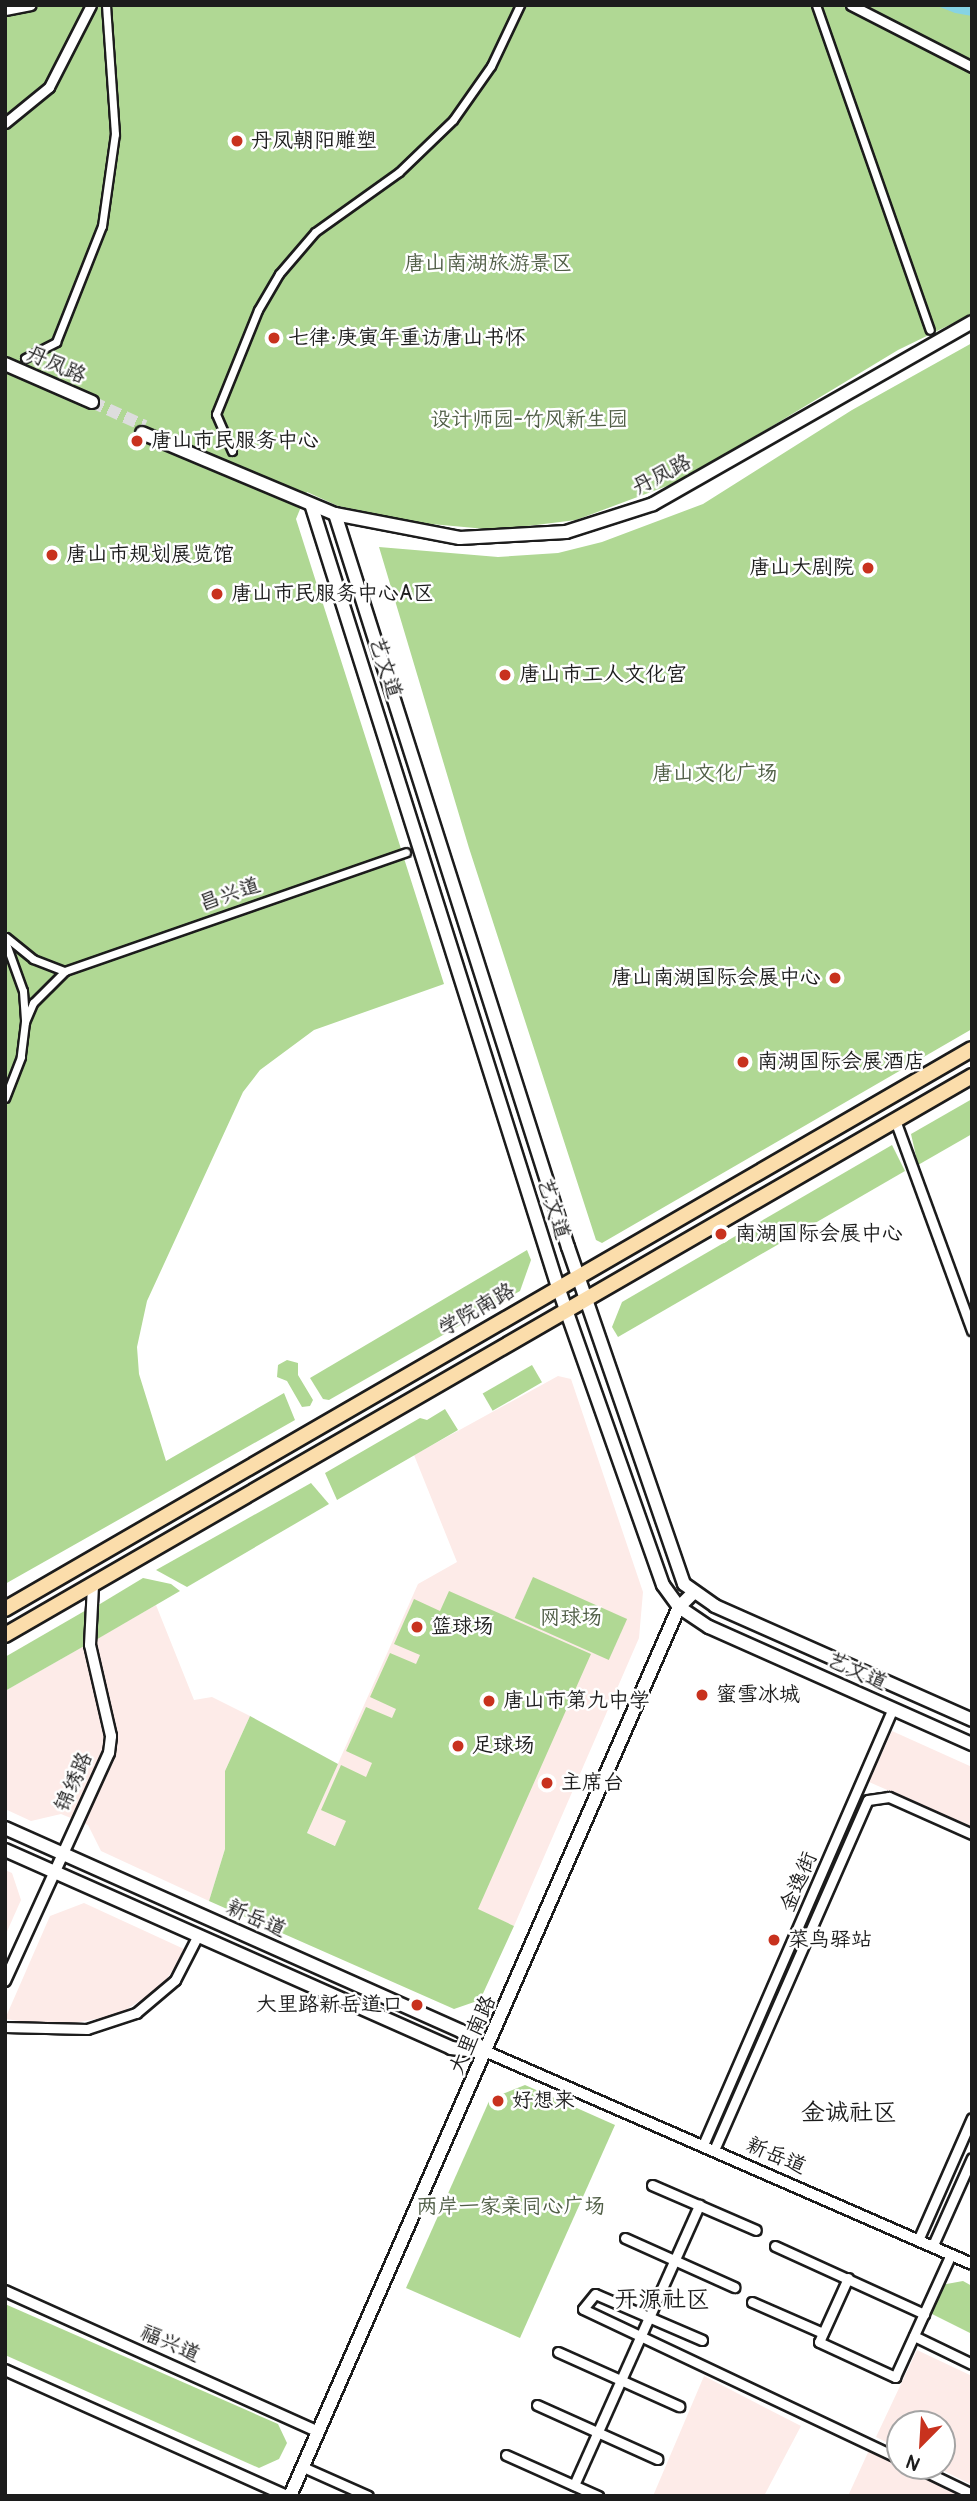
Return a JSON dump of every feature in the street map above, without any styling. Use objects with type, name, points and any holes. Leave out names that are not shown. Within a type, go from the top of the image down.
[{"type":"main road","name":"丹凤路","points":[[335,514],[143,429],[312,507],[335,514],[422,533],[495,539],[601,523],[653,504],[972,322]]},
{"type":"main road","name":"丹凤路","points":[[5,364],[91,406],[5,372]]},
{"type":"main road","name":"艺文道","points":[[312,507],[565,1310],[663,1586],[680,1608],[709,1627],[893,1709],[970,1740]]},
{"type":"main road","name":"艺文道","points":[[335,514],[578,1275],[684,1584],[715,1606],[972,1720]]},
{"type":"main road","points":[[419,843],[436,837]]},
{"type":"main road","name":"学院南路","points":[[5,1609],[972,1049]]},
{"type":"main road","points":[[5,1635],[972,1076]]},
{"type":"main road","name":"大里南路","points":[[289,2496],[680,1608],[695,1592]]},
{"type":"main road","name":"新岳道","points":[[5,1828],[461,2031],[486,2052]]},
{"type":"main road","name":"新岳道","points":[[5,1850],[450,2048],[486,2052]]},
{"type":"street","points":[[5,10],[31,5]]},
{"type":"street","points":[[5,123],[21,115],[48,87],[91,5]]},
{"type":"street","points":[[25,359],[56,342],[102,226],[115,134],[106,5]]},
{"type":"street","points":[[232,451],[216,414],[258,310],[279,274],[315,232],[398,172],[453,120],[491,66],[520,5]]},
{"type":"street","points":[[816,5],[930,330]]},
{"type":"street","points":[[851,5],[972,67]]},
{"type":"street","name":"昌兴道","points":[[65,971],[406,852]]},
{"type":"street","points":[[5,939],[33,959],[65,971],[38,996],[25,1022]]},
{"type":"street","points":[[5,939],[23,991],[25,1022],[21,1057],[5,1098]]},
{"type":"street","points":[[895,1120],[968,1307],[971,1324]]},
{"type":"street","name":"锦绣路","points":[[5,1982],[108,1753],[111,1736],[90,1645],[93,1585]]},
{"type":"street","name":"金逸街","points":[[709,2147],[893,1709]]},
{"type":"street","points":[[709,2147],[868,1800],[889,1797],[972,1834]]},
{"type":"street","points":[[5,2028],[87,2029],[136,2013],[174,1980],[198,1935]]},
{"type":"street","name":"新岳道","points":[[486,2052],[919,2238],[972,2264]]},
{"type":"street","points":[[919,2238],[972,2118]]},
{"type":"street","points":[[933,2245],[972,2158]]},
{"type":"street","points":[[652,2185],[756,2230]]},
{"type":"street","points":[[574,2485],[699,2205]]},
{"type":"street","points":[[625,2238],[734,2287]]},
{"type":"street","points":[[775,2246],[924,2314]]},
{"type":"street","points":[[848,2278],[819,2342],[895,2377],[951,2253]]},
{"type":"street","name":"福兴道","points":[[5,2291],[319,2432]]},
{"type":"street","points":[[702,2340],[595,2294],[583,2309],[886,2452]]},
{"type":"street","points":[[752,2302],[823,2333]]},
{"type":"street","points":[[914,2336],[972,2364]]},
{"type":"street","points":[[558,2352],[679,2406]]},
{"type":"street","points":[[5,2370],[289,2496]]},
{"type":"street","points":[[537,2405],[657,2459]]},
{"type":"street","points":[[506,2455],[598,2496]]},
{"type":"street","points":[[303,2467],[368,2496]]},
{"type":"street","points":[[943,2480],[972,2494]]},
{"type":"shaded area","name":"唐山市第九中学","points":[[558,1376],[571,1379],[643,1592],[639,1638],[514,1926],[307,1833],[418,1584],[457,1562],[414,1455]]},
{"type":"shaded area","points":[[156,1605],[194,1700],[212,1697],[250,1716],[225,1771],[225,1849],[209,1901],[101,1851],[88,1825],[61,1814],[31,1821],[5,1809],[5,1691]]},
{"type":"shaded area","points":[[892,1731],[972,1767],[972,1827],[869,1782]]},
{"type":"shaded area","points":[[5,1870],[12,1873],[21,1900],[5,1936]]},
{"type":"shaded area","points":[[84,1903],[184,1949],[173,1970],[161,1987],[118,2015],[58,2026],[5,2019],[50,1916]]},
{"type":"shaded area","points":[[917,2350],[972,2376],[972,2485],[956,2477],[956,2410],[889,2410]]},
{"type":"shaded area","points":[[704,2376],[801,2426],[764,2496],[653,2496]]},
{"type":"shaded area","points":[[886,2416],[886,2442],[876,2437]]},
{"type":"shaded area","points":[[870,2448],[886,2458],[886,2480],[930,2480],[965,2496],[848,2496]]},
{"type":"green space","name":"唐山南湖旅游景区","points":[[5,5],[972,5],[972,314],[898,350],[683,480],[576,520],[497,530],[420,523],[338,506],[307,492],[296,519],[444,984],[314,1030],[260,1070],[243,1092],[147,1301],[137,1347],[139,1374],[166,1461],[284,1393],[295,1420],[5,1584]]},
{"type":"green space","name":"唐山文化广场","points":[[972,343],[972,1029],[602,1243],[596,1240],[469,848],[379,547],[498,557],[558,553],[602,542],[703,504],[852,410]]},
{"type":"green space","points":[[972,1099],[972,1134],[918,1165],[911,1134]]},
{"type":"green space","points":[[892,1145],[905,1171],[618,1337],[612,1327],[622,1302]]},
{"type":"green space","points":[[527,1250],[531,1260],[520,1291],[329,1400],[323,1399],[310,1378]]},
{"type":"green space","points":[[287,1360],[298,1363],[298,1375],[313,1400],[310,1406],[302,1407],[287,1381],[277,1377],[278,1365]]},
{"type":"green space","points":[[532,1365],[542,1382],[493,1411],[483,1394]]},
{"type":"green space","points":[[445,1409],[458,1430],[337,1500],[325,1473],[420,1418],[427,1420]]},
{"type":"green space","points":[[311,1483],[329,1504],[187,1587],[156,1570]]},
{"type":"green space","name":"网球场","points":[[533,1577],[627,1619],[609,1660],[515,1618]]},
{"type":"green space","points":[[143,1578],[171,1584],[180,1591],[94,1641],[95,1607]]},
{"type":"green space","points":[[449,1591],[591,1654],[478,1909],[514,1926],[480,2000],[454,2009],[209,1901],[225,1849],[225,1771],[250,1716],[338,1764],[307,1833],[335,1846],[346,1821],[321,1810],[341,1765],[366,1777],[372,1763],[346,1751],[366,1707],[392,1718],[396,1709],[370,1697],[390,1653],[416,1664],[420,1655],[394,1644],[414,1599],[440,1611]]},
{"type":"green space","points":[[88,1609],[86,1645],[5,1691],[5,1657]]},
{"type":"green space","name":"两岸一家亲同心广场","points":[[525,2085],[615,2125],[520,2338],[406,2288],[490,2099]]},
{"type":"green space","points":[[963,2281],[972,2286],[972,2334],[930,2313],[941,2285]]},
{"type":"green space","points":[[5,2304],[278,2424],[287,2443],[279,2459],[259,2468],[5,2355]]},
{"type":"water","points":[[935,5],[972,5],[972,16],[955,13]]},
{"type":"tunnel","points":[[92,402],[145,426]]},
{"type":"place","name":"丹凤朝阳雕塑","points":[[237,141]]},
{"type":"place","name":"七律·庚寅年重访唐山书怀","points":[[274,338]]},
{"type":"place","name":"唐山市民服务中心","points":[[137,441]]},
{"type":"place","name":"唐山市规划展览馆","points":[[52,555]]},
{"type":"place","name":"唐山大剧院","points":[[868,568]]},
{"type":"place","name":"唐山市民服务中心A区","points":[[217,594]]},
{"type":"place","name":"唐山市工人文化宫","points":[[505,675]]},
{"type":"place","name":"唐山南湖国际会展中心","points":[[835,978]]},
{"type":"place","name":"南湖国际会展酒店","points":[[743,1062]]},
{"type":"place","name":"南湖国际会展中心","points":[[721,1234]]},
{"type":"place","name":"篮球场","points":[[417,1627]]},
{"type":"place","name":"蜜雪冰城","points":[[702,1695]]},
{"type":"place","name":"唐山市第九中学","points":[[489,1701]]},
{"type":"place","name":"足球场","points":[[458,1746]]},
{"type":"place","name":"主席台","points":[[547,1783]]},
{"type":"place","name":"菜鸟驿站","points":[[774,1940]]},
{"type":"place","name":"大里路新岳道口","points":[[417,2005]]},
{"type":"place","name":"好想来","points":[[498,2101]]},
{"type":"district","name":"金诚社区","points":[[849,2113]]},
{"type":"district","name":"开源社区","points":[[662,2300]]},
{"type":"park label","name":"设计师园-竹风新生园","points":[[529,420]]}]
